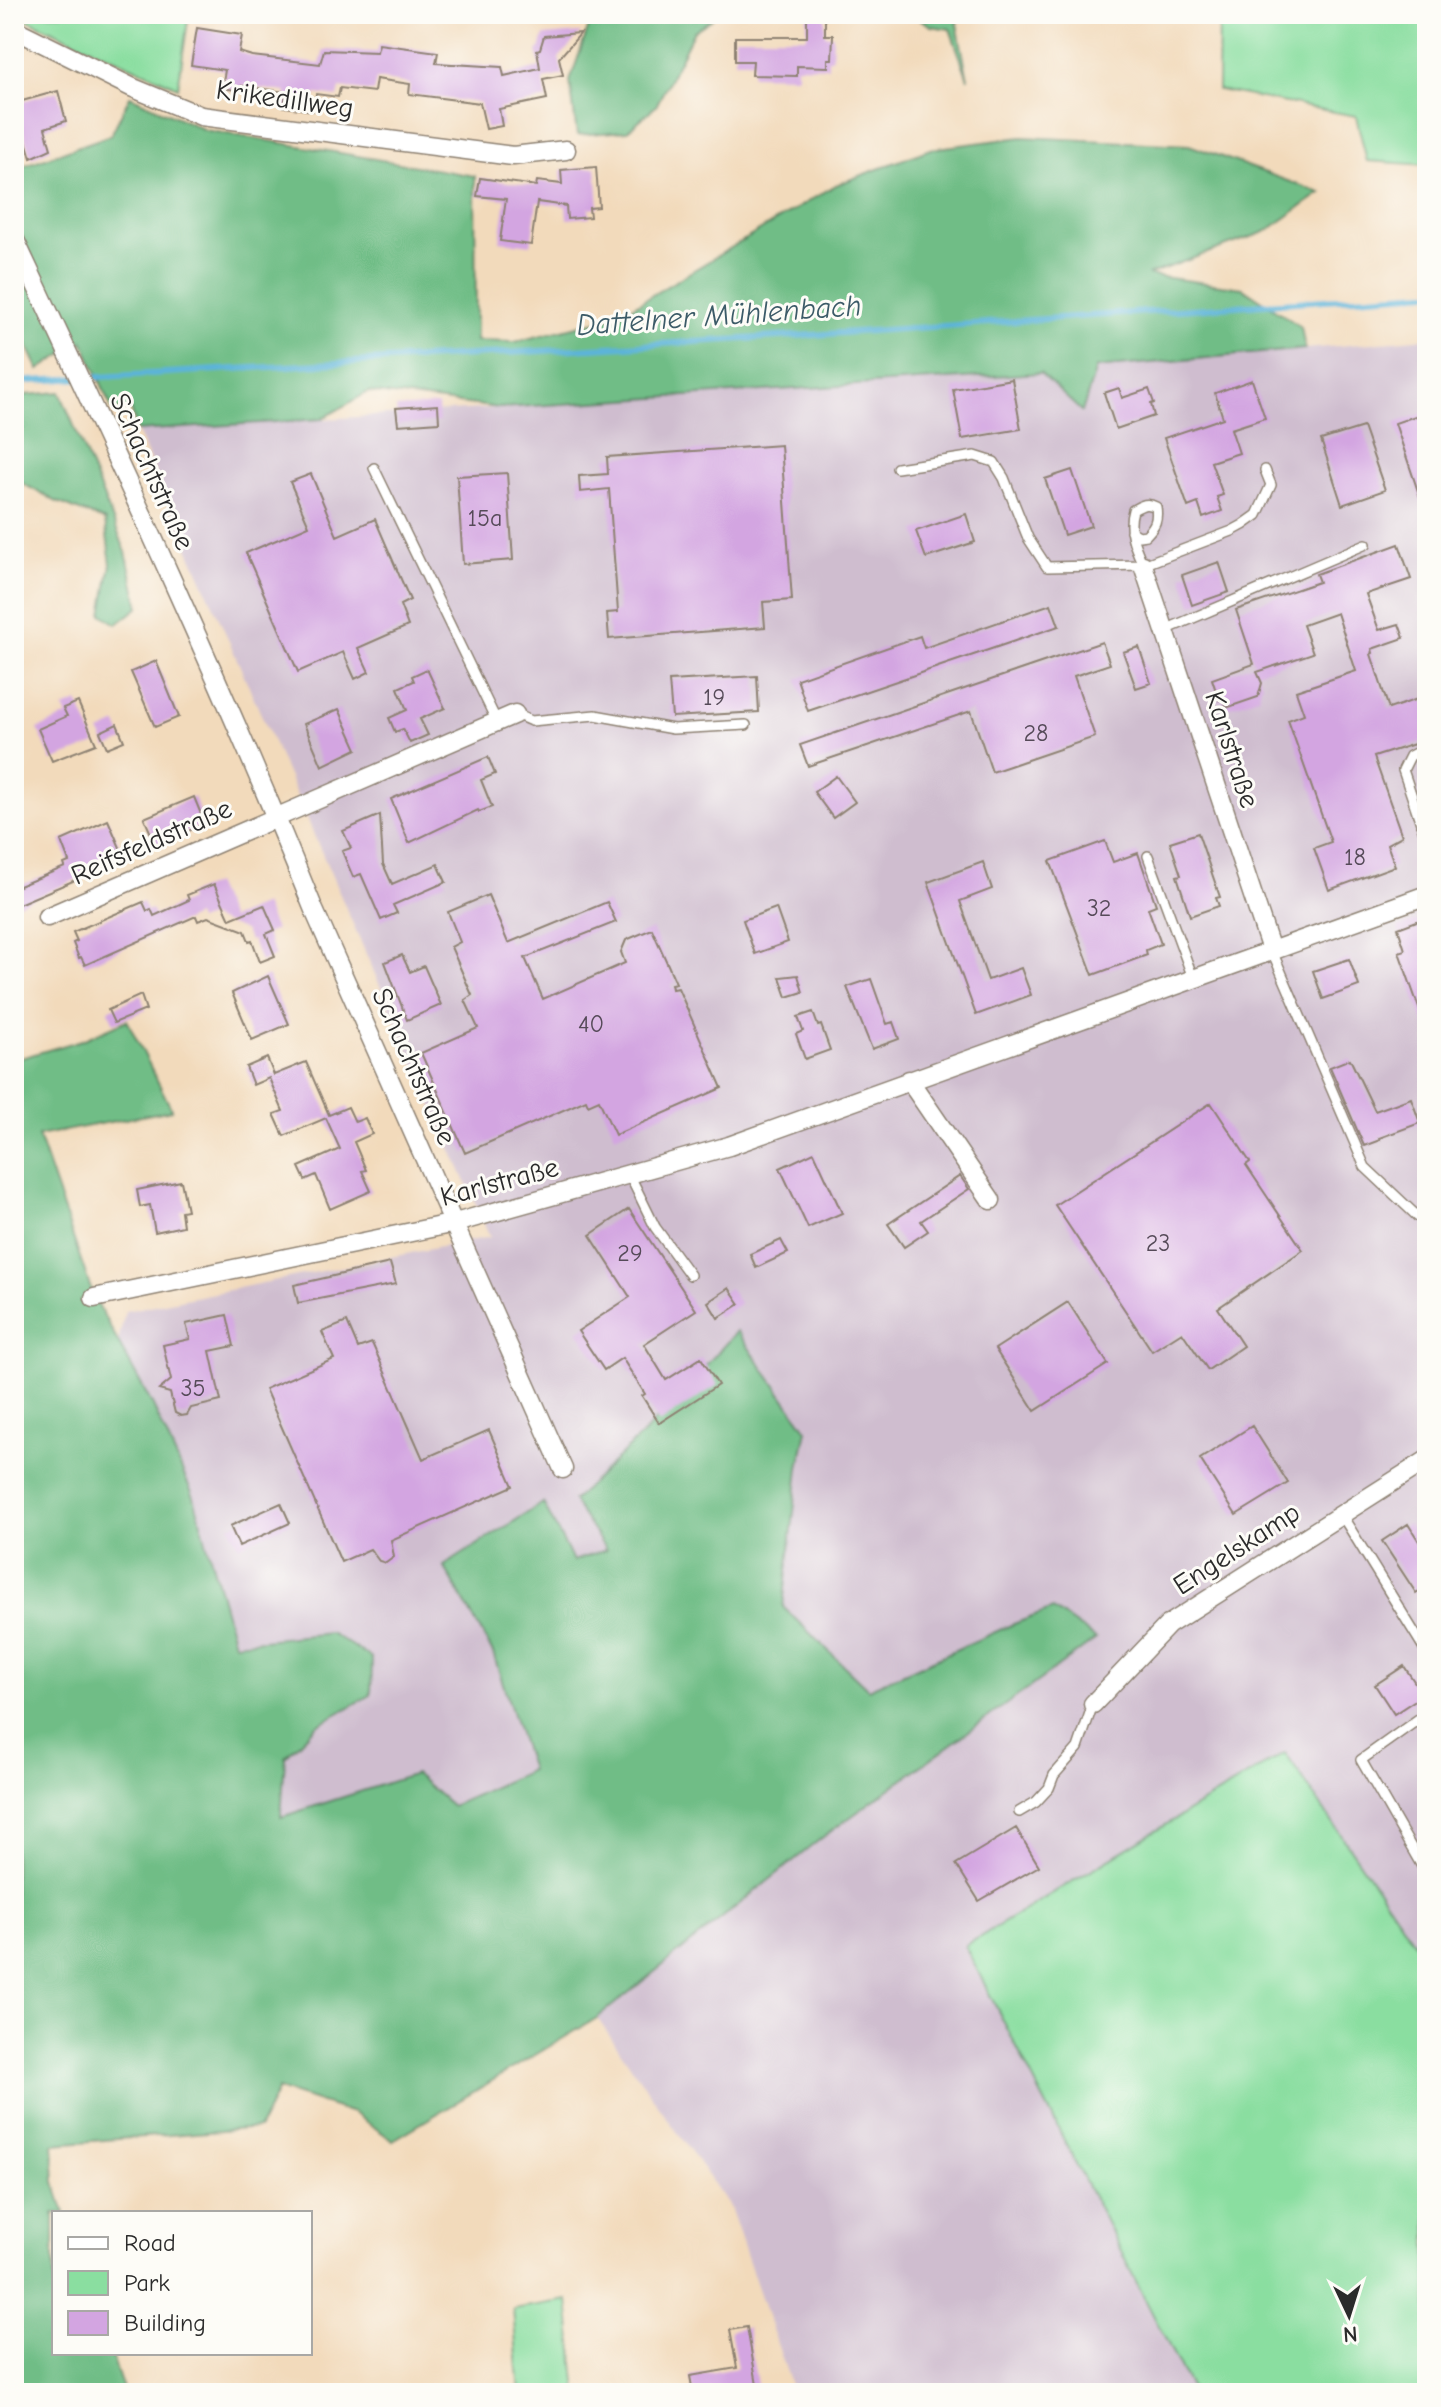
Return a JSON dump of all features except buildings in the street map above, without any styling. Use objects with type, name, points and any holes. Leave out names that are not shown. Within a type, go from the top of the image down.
[{"type":"street","name":"Krikedillweg","points":[[14,29],[131,87],[201,116],[513,156],[566,150]]},
{"type":"street","name":"Schachtstraße","points":[[14,238],[277,817],[314,910],[563,1469]]},
{"type":"street","name":"Karlstraße","points":[[1143,565],[1271,950]]},
{"type":"street","points":[[277,817],[515,714]]},
{"type":"street","name":"Reifsfeldstraße","points":[[47,917],[277,817]]},
{"type":"street","name":"Karlstraße","points":[[94,1298],[455,1223],[729,1146],[1427,895]]},
{"type":"street","points":[[909,1080],[991,1200]]},
{"type":"street","name":"Engelskamp","points":[[1093,1704],[1168,1625],[1427,1460]]},
{"type":"lane","points":[[897,468],[975,456],[994,462],[1004,478],[1028,538],[1047,567],[1143,565],[1232,531],[1257,515],[1271,485],[1265,470]]},
{"type":"lane","points":[[374,468],[497,722]]},
{"type":"lane","points":[[1131,531],[1143,565]]},
{"type":"lane","points":[[1165,630],[1366,544]]},
{"type":"lane","points":[[515,714],[531,721],[595,715],[673,729],[746,725]]},
{"type":"lane","points":[[1427,747],[1410,756],[1403,770],[1427,841]]},
{"type":"lane","points":[[1148,856],[1193,978]]},
{"type":"lane","points":[[1271,950],[1365,1167],[1418,1217]]},
{"type":"lane","points":[[629,1174],[655,1227],[690,1275]]},
{"type":"lane","points":[[1341,1514],[1427,1653]]},
{"type":"lane","points":[[1019,1812],[1036,1802],[1049,1788],[1054,1775],[1078,1748],[1093,1704]]},
{"type":"lane","points":[[1427,1713],[1361,1760],[1427,1875]]},
{"type":"shaded area","points":[[1427,338],[1427,1961],[1284,1753],[965,1946],[1193,2393],[794,2393],[730,2207],[597,2018],[823,1837],[1096,1639],[1053,1609],[868,1690],[782,1607],[799,1468],[807,1430],[645,1432],[573,1501],[606,1550],[573,1561],[444,1566],[493,1653],[531,1770],[452,1806],[415,1774],[281,1818],[285,1757],[317,1725],[371,1695],[330,1633],[234,1643],[194,1497],[153,1406],[118,1343],[125,1311],[490,1237],[137,431],[1040,373]]},
{"type":"green space","points":[[15,14],[189,14],[178,87]]},
{"type":"green space","points":[[593,14],[715,14],[694,31],[656,106],[627,131],[577,135],[570,81]]},
{"type":"green space","points":[[912,14],[963,14],[957,24],[968,79],[950,29],[931,26]]},
{"type":"green space","points":[[1219,14],[1427,14],[1427,165],[1367,161],[1356,116],[1218,90]]},
{"type":"green space","points":[[130,96],[205,130],[475,176],[476,341],[515,342],[617,316],[836,185],[930,149],[1022,137],[1189,145],[1321,193],[1265,232],[1147,275],[1243,288],[1301,327],[1305,349],[1096,368],[1082,412],[1040,373],[500,408],[368,392],[322,419],[137,431],[131,409],[112,409],[83,341],[39,370],[14,318],[14,169],[111,135]]},
{"type":"green space","points":[[60,392],[126,552],[139,607],[117,624],[102,614],[111,564],[105,521],[55,501],[14,479],[14,396]]},
{"type":"green space","points":[[127,1020],[172,1110],[38,1136],[94,1298],[153,1406],[194,1497],[234,1643],[330,1633],[372,1658],[371,1695],[317,1725],[285,1757],[281,1817],[415,1774],[452,1806],[531,1770],[493,1653],[444,1566],[543,1503],[573,1561],[606,1550],[573,1501],[645,1432],[737,1331],[807,1430],[799,1468],[783,1607],[868,1689],[1053,1609],[1096,1639],[823,1837],[597,2018],[393,2140],[353,2113],[278,2089],[259,2128],[53,2144],[55,2182],[64,2211],[52,2211],[52,2355],[112,2355],[124,2393],[14,2393],[14,1060],[82,1040]]},
{"type":"green space","points":[[1285,1753],[1427,1961],[1427,2393],[1193,2393],[965,1946]]},
{"type":"green space","points":[[568,2300],[577,2393],[520,2393],[513,2309]]},
{"type":"waterway","name":"Dattelner Mühlenbach","points":[[14,382],[812,335],[1427,293]]}]
